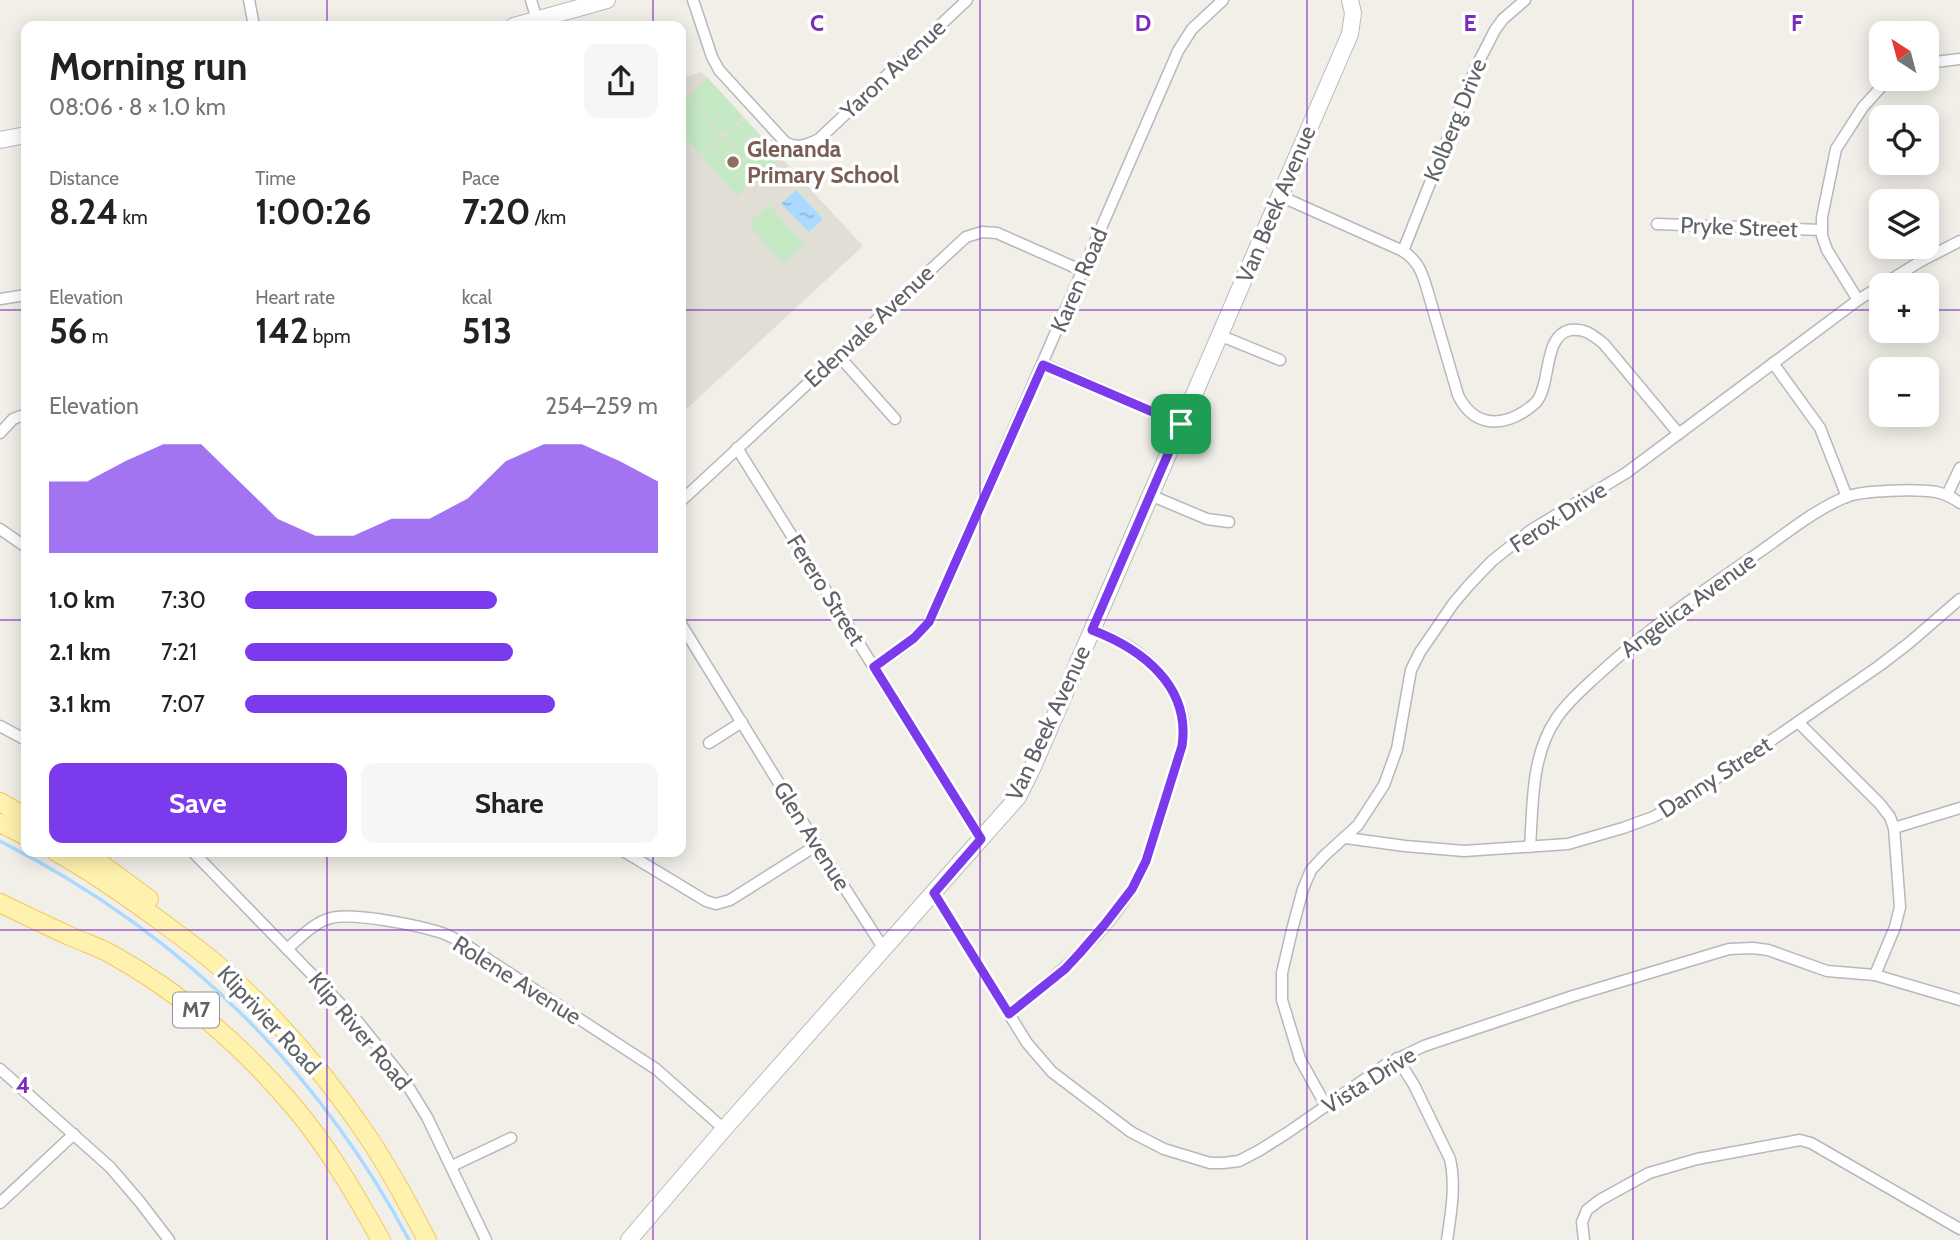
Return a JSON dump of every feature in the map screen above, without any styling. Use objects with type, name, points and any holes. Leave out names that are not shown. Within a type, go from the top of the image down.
[{"type":"main road","points":[[0,802],[21,814]]},
{"type":"main road","points":[[0,823],[21,834]]},
{"type":"main road","name":"Kliprivier Road","points":[[64,857],[133,901],[221,968],[248,993],[321,1075],[364,1131],[389,1168],[427,1240]]},
{"type":"main road","points":[[92,857],[160,908],[177,923],[194,947]]},
{"type":"main road","name":"Kliprivier Road","points":[[0,903],[108,953],[145,974],[175,994],[219,1030],[258,1066],[296,1109],[340,1171],[381,1240]]},
{"type":"main road","points":[[0,917],[75,938]]},
{"type":"street","points":[[249,0],[253,21]]},
{"type":"street","points":[[531,0],[537,20]]},
{"type":"street","points":[[533,21],[607,0]]},
{"type":"street","name":"Yaron Avenue","points":[[693,0],[719,70],[785,142],[797,146],[804,146],[819,139],[967,0]]},
{"type":"street","name":"Karen Road","points":[[874,667],[914,638],[929,622],[1183,41],[1223,0]]},
{"type":"street","name":"Van Beek Avenue","points":[[629,1240],[1013,803],[1024,787],[1350,34],[1353,13],[1350,0]]},
{"type":"street","name":"Kolberg Drive","points":[[1403,251],[1475,67],[1503,19],[1525,0]]},
{"type":"street","points":[[1939,62],[1960,59]]},
{"type":"street","points":[[1858,300],[1827,250],[1822,230],[1825,200],[1836,149],[1852,121],[1878,91]]},
{"type":"street","points":[[0,140],[21,136]]},
{"type":"street","points":[[1280,196],[1403,251],[1415,260],[1422,272],[1458,395],[1464,407],[1473,415],[1486,421],[1501,421],[1530,408],[1542,393],[1553,347],[1565,332],[1582,330],[1591,333],[1604,344],[1679,434]]},
{"type":"street","name":"Pryke Street","points":[[1657,225],[1822,230]]},
{"type":"street","name":"Edenvale Avenue","points":[[686,496],[958,244],[973,234],[997,233],[1083,271]]},
{"type":"street","name":"Ferox Drive","points":[[1326,1107],[1300,1059],[1282,1000],[1281,983],[1292,930],[1308,875],[1318,861],[1346,838],[1367,813],[1384,785],[1397,749],[1408,680],[1415,660],[1463,591],[1492,561],[1531,530],[1626,473],[1858,300],[1921,261],[1960,241]]},
{"type":"street","points":[[0,299],[21,296]]},
{"type":"street","points":[[1219,335],[1280,360]]},
{"type":"street","points":[[838,355],[895,419]]},
{"type":"street","points":[[1773,363],[1820,428],[1847,497]]},
{"type":"street","points":[[1043,365],[1181,424]]},
{"type":"street","points":[[0,433],[13,419],[21,416]]},
{"type":"street","name":"Ferero Street","points":[[737,448],[981,839]]},
{"type":"street","points":[[1947,495],[1960,468]]},
{"type":"street","name":"Angelica Avenue","points":[[1530,847],[1538,762],[1555,719],[1614,660],[1651,629],[1828,506],[1847,497],[1898,491],[1935,492],[1960,503]]},
{"type":"street","points":[[1150,495],[1207,519],[1229,522]]},
{"type":"street","points":[[0,529],[21,544]]},
{"type":"street","name":"Danny Street","points":[[1346,838],[1464,851],[1530,847],[1585,841],[1653,817],[1685,800],[1798,722],[1909,643],[1960,599]]},
{"type":"street","points":[[1009,1014],[1065,969],[1105,924],[1138,879],[1182,746],[1183,719],[1178,702],[1162,677],[1135,650],[1092,630]]},
{"type":"street","name":"Glen Avenue","points":[[686,632],[884,949]]},
{"type":"street","points":[[709,743],[742,722]]},
{"type":"street","points":[[1798,722],[1880,804],[1894,828],[1900,907],[1875,975]]},
{"type":"street","points":[[0,726],[21,737]]},
{"type":"street","points":[[1894,828],[1960,808]]},
{"type":"street","points":[[633,857],[694,895],[716,904],[730,900],[817,845]]},
{"type":"street","name":"Klip River Road","points":[[198,857],[359,1023],[403,1078],[427,1117],[486,1240]]},
{"type":"street","name":"Vista Drive","points":[[934,893],[1036,1054],[1061,1080],[1131,1132],[1153,1144],[1192,1158],[1223,1163],[1239,1161],[1287,1133],[1397,1058],[1424,1046],[1729,949],[1768,950],[1827,971],[1875,975],[1960,1000]]},
{"type":"street","name":"Rolene Avenue","points":[[287,949],[318,924],[345,916],[363,917],[442,933],[463,943],[656,1069],[724,1129]]},
{"type":"street","points":[[1397,1058],[1414,1085],[1450,1159],[1452,1208],[1447,1240]]},
{"type":"street","points":[[0,1069],[124,1182],[169,1240]]},
{"type":"street","points":[[0,1203],[74,1134]]},
{"type":"street","points":[[452,1167],[511,1138]]},
{"type":"street","points":[[1584,1240],[1582,1222],[1587,1210],[1649,1173],[1697,1159],[1800,1140],[1811,1143],[1960,1229]]},
{"type":"shaded area","name":"Glenanda Primary School","points":[[702,72],[863,246],[686,409],[686,77]]},
{"type":"green space","points":[[708,78],[743,117],[723,135],[688,97]]},
{"type":"green space","points":[[686,99],[722,137],[701,155],[686,138]]},
{"type":"green space","points":[[745,119],[780,158],[759,176],[724,137]]},
{"type":"green space","points":[[723,138],[758,177],[737,196],[702,157]]},
{"type":"green space","points":[[769,205],[804,244],[783,263],[748,224]]},
{"type":"water","points":[[796,190],[823,219],[809,232],[781,204]]},
{"type":"waterway","points":[[0,841],[21,853]]},
{"type":"waterway","points":[[29,857],[65,877],[125,917],[182,960],[236,1008],[285,1060],[330,1116],[372,1176],[409,1240]]},
{"type":"place","name":"Glenanda Primary School","points":[[733,162]]},
{"type":"route","points":[[1043,365],[1181,424],[1092,630],[1135,650],[1162,677],[1178,702],[1183,719],[1182,746],[1138,879],[1105,924],[1065,969],[1009,1014],[934,893],[981,839],[874,667],[914,638],[929,622],[1043,365]]}]
